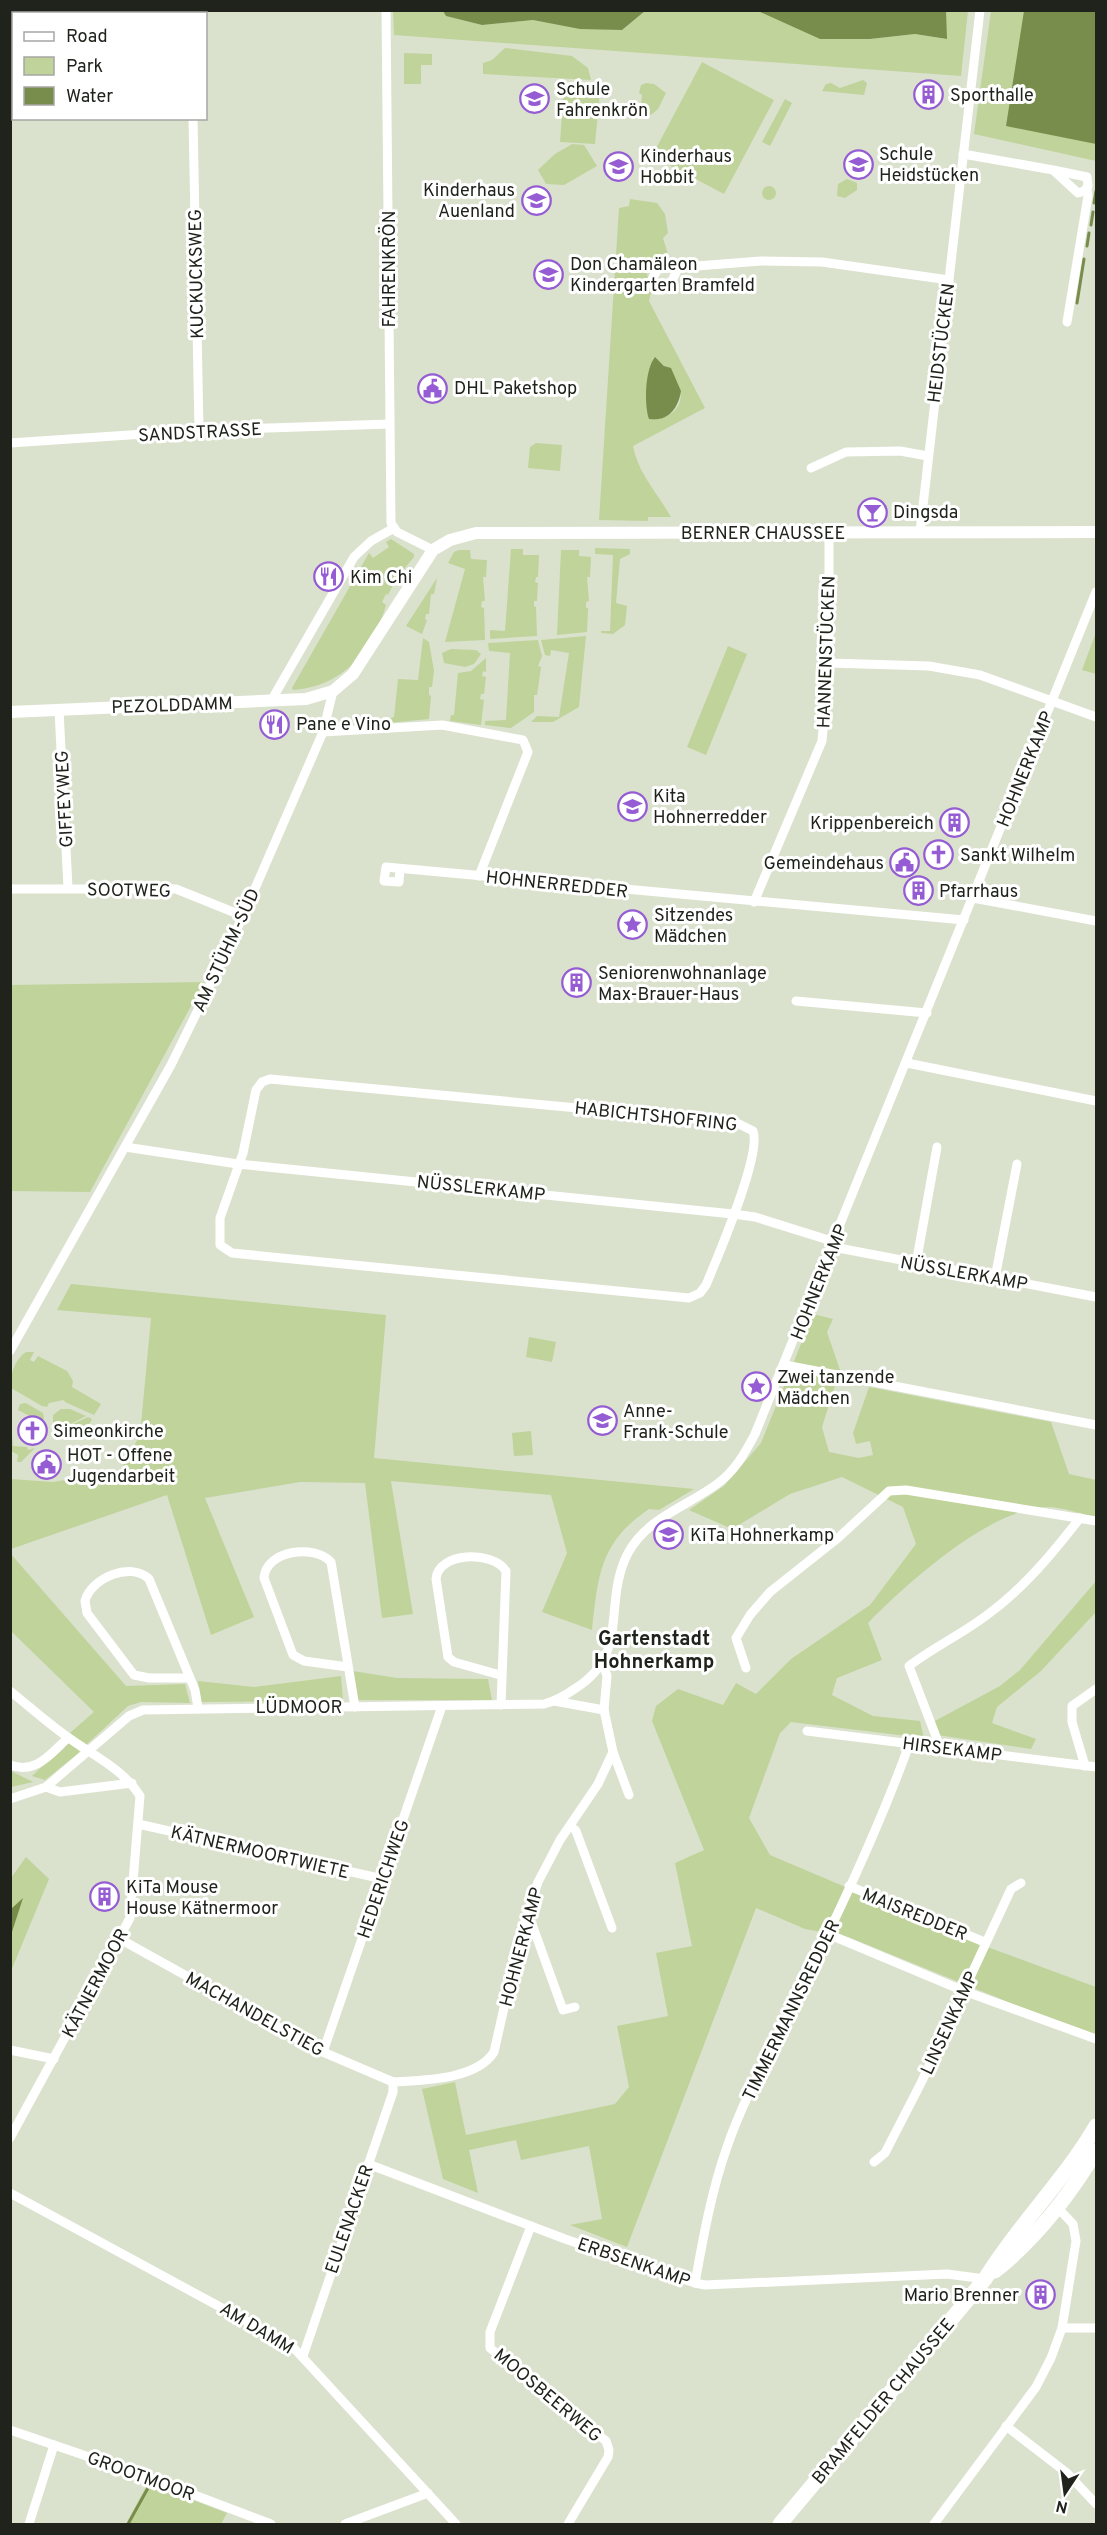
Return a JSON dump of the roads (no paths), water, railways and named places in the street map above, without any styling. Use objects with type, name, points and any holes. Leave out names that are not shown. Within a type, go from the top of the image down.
[{"type":"main road","name":"BRAMFELDER CHAUSSEE","points":[[1052,2202],[1096,2126]]},
{"type":"main road","name":"BRAMFELDER CHAUSSEE","points":[[780,2524],[985,2279],[1010,2259],[1052,2202],[1096,2151]]},
{"type":"street","name":"FAHRENKRÖN","points":[[386,10],[390,207],[389,424],[391,523],[394,528]]},
{"type":"street","name":"HEIDSTÜCKEN","points":[[920,532],[980,10]]},
{"type":"street","name":"KUCKUCKSWEG","points":[[193,120],[199,430]]},
{"type":"street","points":[[963,154],[1087,177],[1088,196],[1067,322]]},
{"type":"street","points":[[1053,170],[1075,192],[1087,189]]},
{"type":"street","points":[[678,268],[756,261],[822,262],[949,280]]},
{"type":"street","name":"SANDSTRASSE","points":[[10,443],[199,430],[389,424]]},
{"type":"street","points":[[811,468],[846,452],[900,451],[928,456]]},
{"type":"street","points":[[271,701],[354,557],[370,541],[394,528],[397,532],[434,550],[354,674],[333,691]]},
{"type":"street","name":"HANNENSTÜCKEN","points":[[754,903],[822,741],[829,663],[829,532]]},
{"type":"street","name":"BERNER CHAUSSEE","points":[[434,550],[450,540],[476,533],[1096,532]]},
{"type":"street","name":"HOHNERKAMP","points":[[629,1795],[612,1752],[604,1710],[607,1676],[603,1664],[612,1639],[619,1574],[628,1553],[638,1539],[659,1518],[706,1492],[736,1466],[755,1434],[785,1365],[1096,592]]},
{"type":"street","points":[[829,663],[929,666],[980,675],[1096,717]]},
{"type":"street","name":"PEZOLDDAMM","points":[[10,712],[306,699],[333,691]]},
{"type":"street","name":"AM STÜHM-SÜD","points":[[12,1345],[171,1065],[243,916],[323,732],[333,691]]},
{"type":"street","name":"GIFFEYWEG","points":[[59,710],[68,888]]},
{"type":"street","points":[[323,732],[442,725],[523,740],[528,752],[479,876]]},
{"type":"street","name":"HOHNERREDDER","points":[[400,869],[964,921]]},
{"type":"street","name":"SOOTWEG","points":[[10,889],[176,889],[243,916]]},
{"type":"street","points":[[973,898],[1096,921]]},
{"type":"street","points":[[796,1001],[927,1013]]},
{"type":"street","points":[[907,1063],[1096,1101]]},
{"type":"street","name":"HABICHTSHOFRING","points":[[268,1079],[737,1123],[752,1129],[756,1143],[734,1214],[703,1290],[689,1298],[228,1252],[220,1245],[219,1226],[247,1138],[256,1090],[268,1079]]},
{"type":"street","name":"NÜSSLERKAMP","points":[[125,1147],[238,1164],[754,1217],[834,1244],[916,1264],[1096,1297]]},
{"type":"street","points":[[916,1264],[937,1147]]},
{"type":"street","points":[[995,1278],[1017,1164]]},
{"type":"street","points":[[785,1365],[1096,1425]]},
{"type":"street","points":[[746,1668],[736,1638],[750,1614],[770,1592],[838,1538],[889,1491],[906,1490],[1096,1521]]},
{"type":"street","points":[[940,1747],[909,1666],[988,1615],[1017,1591],[1080,1518]]},
{"type":"street","points":[[348,1667],[304,1661],[291,1653],[264,1578],[266,1567],[271,1560],[309,1552],[321,1554],[331,1562],[355,1707]]},
{"type":"street","points":[[500,1675],[449,1659],[436,1579],[437,1572],[447,1563],[485,1556],[497,1561],[506,1571],[500,1675],[501,1705]]},
{"type":"street","points":[[189,1678],[149,1678],[134,1675],[87,1613],[85,1601],[93,1586],[129,1571],[147,1576],[189,1678],[198,1708]]},
{"type":"street","name":"LÜDMOOR","points":[[10,1799],[46,1787],[138,1711],[198,1708],[501,1705],[554,1701],[589,1679],[603,1664]]},
{"type":"street","points":[[1085,1766],[1072,1722],[1072,1706],[1096,1689]]},
{"type":"street","points":[[10,1691],[68,1738],[132,1783]]},
{"type":"street","points":[[554,1701],[604,1710]]},
{"type":"street","name":"HEDERICHWEG","points":[[323,2052],[442,1706]]},
{"type":"street","name":"HIRSEKAMP","points":[[807,1731],[1096,1767]]},
{"type":"street","points":[[10,1765],[26,1769],[34,1766],[68,1738]]},
{"type":"street","name":"TIMMERMANNSREDDER","points":[[694,2283],[708,2216],[726,2150],[754,2083],[828,1934],[894,1786],[909,1745]]},
{"type":"street","name":"HOHNERKAMP","points":[[393,2082],[425,2080],[456,2074],[488,2061],[494,2052],[524,1924],[538,1882],[598,1784],[612,1752]]},
{"type":"street","points":[[46,1787],[60,1792],[132,1783]]},
{"type":"street","name":"KÄTNERMOOR","points":[[10,2138],[130,1918],[140,1796],[132,1783]]},
{"type":"street","name":"KÄTNERMOORTWIETE","points":[[138,1824],[383,1879]]},
{"type":"street","points":[[571,1826],[576,1831],[612,1928]]},
{"type":"street","name":"LINSENKAMP","points":[[874,2163],[885,2153],[1011,1889],[1021,1883]]},
{"type":"street","name":"MAISREDDER","points":[[849,1886],[982,1941]]},
{"type":"street","points":[[524,1924],[533,1927],[563,2010],[575,2007]]},
{"type":"street","points":[[828,1934],[964,1991],[1096,2039]]},
{"type":"street","name":"MACHANDELSTIEG","points":[[120,1939],[323,2052],[393,2082]]},
{"type":"street","points":[[10,2050],[54,2059]]},
{"type":"street","name":"EULENACKER","points":[[303,2356],[393,2092],[393,2082]]},
{"type":"street","name":"ERBSENKAMP","points":[[368,2164],[531,2226],[694,2283],[705,2285],[947,2274],[985,2279]]},
{"type":"street","name":"AM DAMM","points":[[10,2193],[292,2346],[456,2524]]},
{"type":"street","points":[[934,2524],[1036,2387],[1051,2358],[1062,2328],[1076,2235],[1071,2220],[1052,2202]]},
{"type":"street","name":"MOOSBEERWEG","points":[[531,2226],[490,2332],[490,2348],[606,2441],[609,2450],[608,2457],[568,2524]]},
{"type":"street","points":[[1062,2328],[1096,2328]]},
{"type":"street","points":[[1006,2426],[1067,2473],[1096,2504]]},
{"type":"street","name":"GROOTMOOR","points":[[10,2430],[271,2524]]},
{"type":"street","points":[[29,2524],[54,2445]]},
{"type":"street","points":[[345,2524],[428,2493]]},
{"type":"water","points":[[443,11],[645,11],[622,30],[580,29],[533,20],[482,25],[446,16]]},
{"type":"water","points":[[758,11],[946,11],[947,39],[915,34],[870,39],[820,39]]},
{"type":"water","points":[[1024,11],[1096,11],[1096,144],[1006,126]]},
{"type":"water","points":[[655,357],[664,366],[671,368],[681,391],[675,409],[671,413],[662,418],[649,419],[646,396],[647,378]]},
{"type":"water","points":[[23,1898],[11,1935],[11,1909]]},
{"type":"waterway","points":[[1094,203],[1096,191]]},
{"type":"waterway","points":[[1091,225],[1093,212]]},
{"type":"waterway","points":[[1087,246],[1089,233]]},
{"type":"waterway","points":[[1077,303],[1084,259]]},
{"type":"waterway","points":[[128,2524],[148,2488]]},
{"type":"place","name":"Sporthalle","points":[[929,95]]},
{"type":"place","name":"Schule Fahrenkrön","points":[[535,99]]},
{"type":"place","name":"Schule Heidstücken","points":[[858,164]]},
{"type":"place","name":"Kinderhaus Hobbit","points":[[619,166]]},
{"type":"place","name":"Kinderhaus Auenland","points":[[536,200]]},
{"type":"place","name":"Don Chamäleon Kindergarten Bramfeld","points":[[549,274]]},
{"type":"place","name":"DHL Paketshop","points":[[433,388]]},
{"type":"place","name":"Dingsda","points":[[872,512]]},
{"type":"place","name":"Kim Chi","points":[[329,577]]},
{"type":"place","name":"Pane e Vino","points":[[275,724]]},
{"type":"place","name":"Kita Hohnerredder","points":[[632,806]]},
{"type":"place","name":"Krippenbereich","points":[[955,823]]},
{"type":"place","name":"Sankt Wilhelm","points":[[939,855]]},
{"type":"place","name":"Gemeindehaus","points":[[905,863]]},
{"type":"place","name":"Pfarrhaus","points":[[918,891]]},
{"type":"place","name":"Sitzendes Mädchen","points":[[633,925]]},
{"type":"place","name":"Seniorenwohnanlage Max-Brauer-Haus","points":[[577,983]]},
{"type":"place","name":"Zwei tanzende Mädchen","points":[[756,1387]]},
{"type":"place","name":"Anne- Frank-Schule","points":[[602,1421]]},
{"type":"place","name":"Simeonkirche","points":[[32,1431]]},
{"type":"place","name":"HOT - Offene Jugendarbeit","points":[[46,1465]]},
{"type":"place","name":"KiTa Hohnerkamp","points":[[669,1535]]},
{"type":"place","name":"KiTa Mouse House Kätnermoor","points":[[105,1897]]},
{"type":"place","name":"Mario Brenner","points":[[1040,2295]]},
{"type":"district","name":"Gartenstadt Hohnerkamp","points":[[654,1650]]}]
